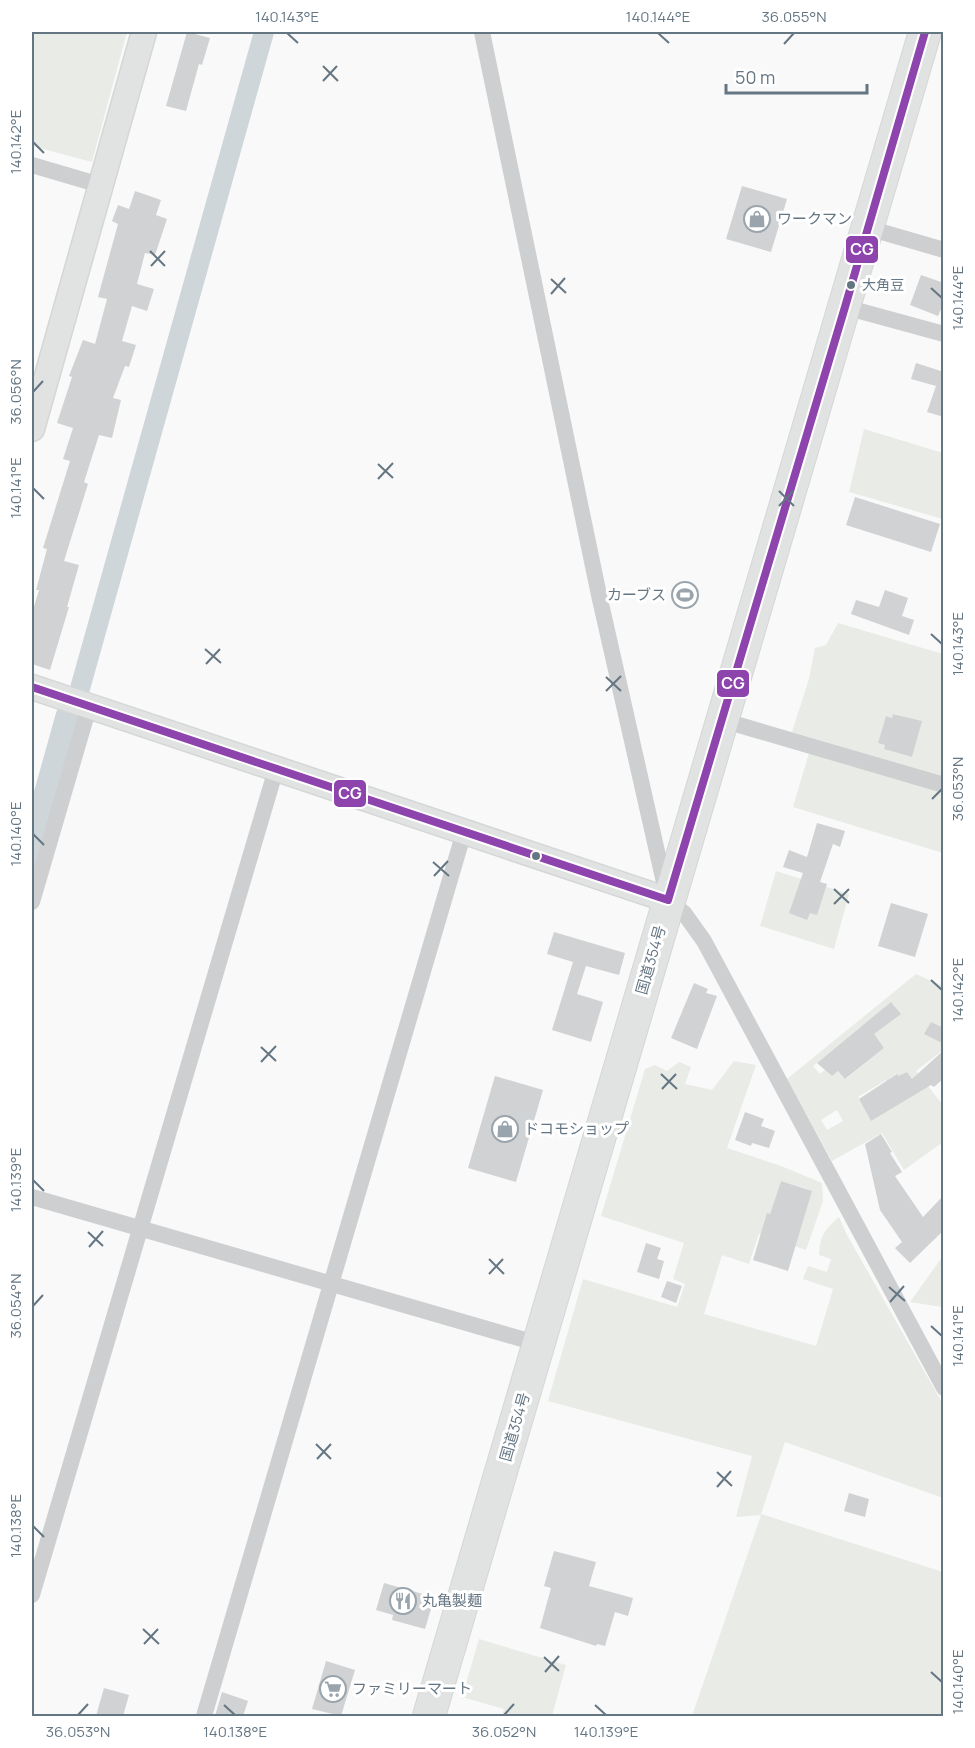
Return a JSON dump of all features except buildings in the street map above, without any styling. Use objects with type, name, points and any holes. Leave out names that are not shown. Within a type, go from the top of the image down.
[{"type":"highway","name":"国道354号","points":[[429,1716],[925,32]]},
{"type":"street","points":[[32,429],[144,32]]},
{"type":"street","points":[[482,32],[597,584],[669,900]]},
{"type":"street","points":[[32,165],[100,185]]},
{"type":"street","points":[[868,228],[944,250]]},
{"type":"street","points":[[845,306],[944,334]]},
{"type":"street","points":[[32,687],[669,900],[684,913],[704,941],[944,1388]]},
{"type":"street","points":[[32,902],[81,704]]},
{"type":"street","points":[[722,720],[944,785]]},
{"type":"street","points":[[32,1595],[276,769]]},
{"type":"street","points":[[204,1716],[464,832]]},
{"type":"street","points":[[32,1197],[539,1344]]},
{"type":"shaded area","points":[[32,32],[127,32],[92,162],[32,146]]},
{"type":"shaded area","points":[[864,429],[943,453],[943,519],[849,492]]},
{"type":"shaded area","points":[[838,623],[943,654],[943,777],[792,732],[809,679],[815,648],[826,645]],"holes":[[[894,714],[921,721],[912,757],[884,749],[885,745],[878,743],[886,716],[892,718]]]},
{"type":"shaded area","points":[[809,753],[943,792],[943,853],[793,807]]},
{"type":"shaded area","points":[[776,871],[849,894],[834,949],[760,926]]},
{"type":"shaded area","points":[[916,974],[943,986],[943,1028],[931,1022],[925,1034],[942,1043],[943,1040],[943,1050],[916,1071],[943,1105],[943,1142],[904,1170],[882,1133],[832,1161],[787,1079]],"holes":[[[889,1004],[893,1004],[900,1014],[878,1030],[872,1018]],[[862,1026],[884,1048],[846,1079],[838,1071],[832,1076],[825,1070],[820,1074],[813,1066]],[[907,1072],[918,1088],[900,1099],[889,1079],[896,1074],[898,1076]],[[886,1080],[898,1104],[871,1121],[858,1097]],[[837,1110],[843,1121],[827,1130],[821,1120]]]},
{"type":"shaded area","points":[[734,1061],[756,1065],[727,1148],[822,1183],[823,1201],[806,1250],[759,1234],[749,1264],[722,1255],[704,1314],[816,1346],[833,1289],[803,1279],[808,1266],[827,1272],[831,1259],[819,1255],[820,1243],[826,1230],[839,1217],[944,1406],[943,1498],[785,1442],[761,1514],[943,1572],[943,1716],[692,1716],[761,1515],[736,1517],[752,1456],[548,1401],[583,1279],[677,1307],[685,1284],[673,1279],[684,1243],[601,1216],[645,1069],[655,1065],[667,1071],[679,1062],[691,1067],[685,1084],[712,1090]],"holes":[[[781,1181],[807,1189],[792,1236],[770,1214]]]},
{"type":"shaded area","points":[[943,1256],[942,1307],[910,1302]]},
{"type":"shaded area","points":[[479,1639],[566,1665],[552,1716],[502,1716],[504,1709],[462,1697]]},
{"type":"waterway","points":[[72,717],[264,32]]},
{"type":"waterway","points":[[32,860],[72,717]]},
{"type":"transit line","name":"CG","points":[[668,900],[925,32]]},
{"type":"transit line","name":"CG","points":[[32,687],[668,900]]},
{"type":"place","name":"ワークマン","points":[[757,219]]},
{"type":"place","name":"大角豆","points":[[851,285]]},
{"type":"place","name":"カーブス","points":[[685,595]]},
{"type":"place","name":"ドコモショップ","points":[[505,1129]]},
{"type":"place","name":"丸亀製麺","points":[[403,1601]]},
{"type":"place","name":"ファミリーマート","points":[[333,1689]]}]
